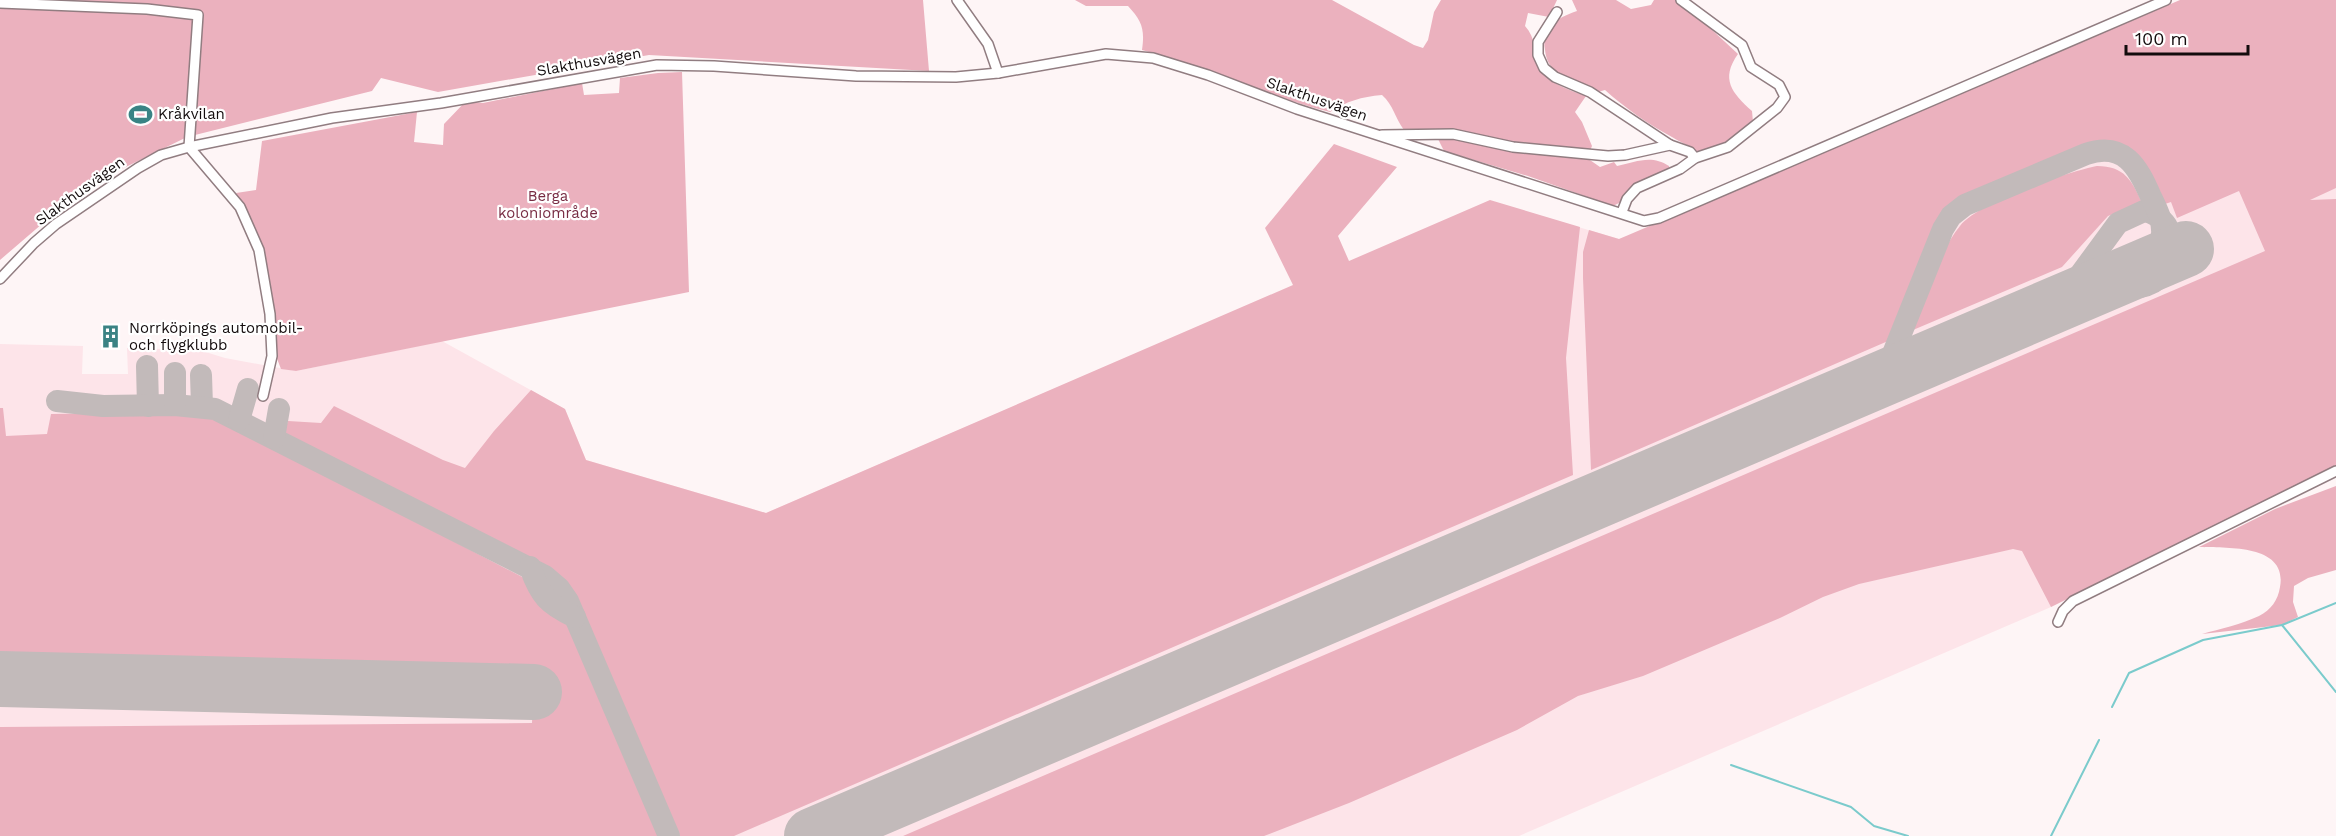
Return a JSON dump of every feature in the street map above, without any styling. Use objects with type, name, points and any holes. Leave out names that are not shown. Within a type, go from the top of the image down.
[{"type":"street","points":[[957,0],[988,44],[998,73]]},
{"type":"street","points":[[1622,212],[1627,200],[1637,188],[1680,169],[1695,158],[1728,147],[1767,118],[1785,97],[1779,85],[1750,67],[1742,45],[1681,0]]},
{"type":"street","name":"Slakthusvägen","points":[[0,279],[34,243],[91,200],[161,155],[189,147],[332,118],[451,101],[657,65],[714,66],[856,76],[956,77],[998,73],[1106,54],[1153,58],[1208,75],[1297,109],[1622,212],[1644,221],[1659,218],[2166,0]]},
{"type":"street","points":[[0,3],[147,9],[198,15],[189,147],[240,207],[259,250],[270,314],[273,356],[263,396]]},
{"type":"street","points":[[1557,12],[1538,42],[1538,55],[1544,68],[1555,77],[1590,92],[1670,145],[1690,152],[1695,158]]},
{"type":"street","points":[[1379,136],[1384,133],[1454,134],[1513,147],[1608,156],[1625,155],[1670,145]]},
{"type":"street","points":[[2058,622],[2063,610],[2073,601],[2336,471]]},
{"type":"shaded area","points":[[2336,0],[2336,466],[2051,607],[1519,836],[0,836],[0,344],[83,346],[82,374],[128,374],[127,348],[199,350],[225,358],[296,371],[442,341],[565,409],[586,460],[766,513],[1490,201],[1619,239]]},
{"type":"green space","points":[[0,0],[923,0],[929,71],[649,55],[438,92],[381,78],[372,91],[187,137],[85,187],[0,260]]},
{"type":"green space","points":[[1075,0],[1332,0],[1423,48],[1428,40],[1434,12],[1441,0],[1557,0],[1549,17],[1528,13],[1525,26],[1533,40],[1539,65],[1547,77],[1559,85],[1586,96],[1575,112],[1592,146],[1587,158],[1600,167],[1614,162],[1617,166],[1643,160],[1656,160],[1669,166],[1670,171],[1641,181],[1630,189],[1621,202],[1613,206],[1528,176],[1444,151],[1433,129],[1404,130],[1382,95],[1355,100],[1330,112],[1142,50],[1141,26],[1137,16],[1128,6],[1086,6]]},
{"type":"green space","points":[[1572,0],[1616,0],[1631,9],[1651,5],[1654,0],[1676,0],[1696,15],[1738,54],[1729,78],[1734,92],[1752,111],[1753,122],[1727,142],[1696,152],[1637,115],[1605,90],[1598,92],[1555,71],[1549,64],[1544,42],[1548,29],[1557,20],[1577,11]]},
{"type":"green space","points":[[2180,0],[2336,0],[2336,188],[2310,200],[2336,199],[2336,466],[2051,607],[2022,551],[2013,549],[1859,584],[1823,597],[1780,618],[1643,676],[1578,696],[1517,730],[1349,803],[1264,836],[903,836],[2265,251],[2239,191],[2177,218],[2171,202],[2165,204],[2151,176],[2136,154],[2114,143],[2099,142],[2081,146],[1966,196],[1949,206],[1937,221],[1920,272],[1888,341],[1591,470],[1583,278],[1583,252],[1589,230],[1619,239]]},
{"type":"green space","name":"Berga koloniområde","points":[[682,72],[689,292],[296,371],[281,369],[276,356],[259,241],[236,193],[256,190],[262,141],[417,112],[414,142],[443,145],[444,124],[466,101],[483,103],[582,83],[584,95],[619,93],[620,78]]},
{"type":"green space","points":[[1334,144],[1397,167],[1338,236],[1349,261],[1490,200],[1580,227],[1566,358],[1573,475],[734,836],[680,836],[578,603],[565,583],[512,552],[303,444],[283,436],[288,421],[321,423],[334,406],[443,460],[465,468],[531,390],[565,409],[586,460],[766,513],[1293,285],[1265,228]]},
{"type":"green space","points":[[2097,166],[2114,169],[2126,176],[2142,203],[2108,216],[2062,267],[1913,330],[1945,248],[1960,226],[1970,217],[1985,207],[2024,189]]},
{"type":"green space","points":[[0,408],[3,408],[6,436],[47,434],[51,414],[183,412],[218,418],[526,579],[540,603],[572,626],[616,718],[664,836],[0,836],[0,727],[532,723],[534,671],[0,657]]},
{"type":"green space","points":[[2336,486],[2336,570],[2308,578],[2294,586],[2293,602],[2298,617],[2282,625],[2202,634],[2245,621],[2267,611],[2278,596],[2280,573],[2275,563],[2253,551],[2199,547],[2275,509]]},
{"type":"waterway","points":[[2282,625],[2336,603]]},
{"type":"waterway","points":[[2112,707],[2129,673],[2203,640],[2282,625],[2336,692]]},
{"type":"waterway","points":[[2051,836],[2099,740]]},
{"type":"waterway","points":[[1731,765],[1851,807],[1874,826],[1908,836]]},
{"type":"taxiway","points":[[1864,387],[1884,370],[1890,361],[1943,229],[1951,216],[1965,205],[2086,154],[2099,151],[2120,154],[2128,159],[2141,176],[2158,213],[2162,229],[2157,251],[2133,272]]},
{"type":"taxiway","points":[[2049,308],[2060,300],[2071,287],[2118,223],[2144,211],[2157,216],[2166,225],[2171,237],[2170,262],[2163,274],[2153,282],[2140,287],[2113,280]]},
{"type":"taxiway","points":[[147,366],[148,406]]},
{"type":"taxiway","points":[[175,373],[175,405]]},
{"type":"taxiway","points":[[201,375],[202,406]]},
{"type":"taxiway","points":[[239,420],[248,389]]},
{"type":"taxiway","points":[[57,401],[103,406],[175,405],[215,409],[545,576],[559,588],[568,601],[669,836]]},
{"type":"taxiway","points":[[274,438],[279,409]]},
{"type":"taxiway","points":[[530,567],[537,585],[546,598],[575,617]]},
{"type":"runway","points":[[812,836],[2186,249]]},
{"type":"runway","points":[[0,679],[534,692]]},
{"type":"place","name":"Kråkvilan","points":[[140,114]]},
{"type":"place","name":"Norrköpings automobil- och flygklubb","points":[[111,337]]}]
